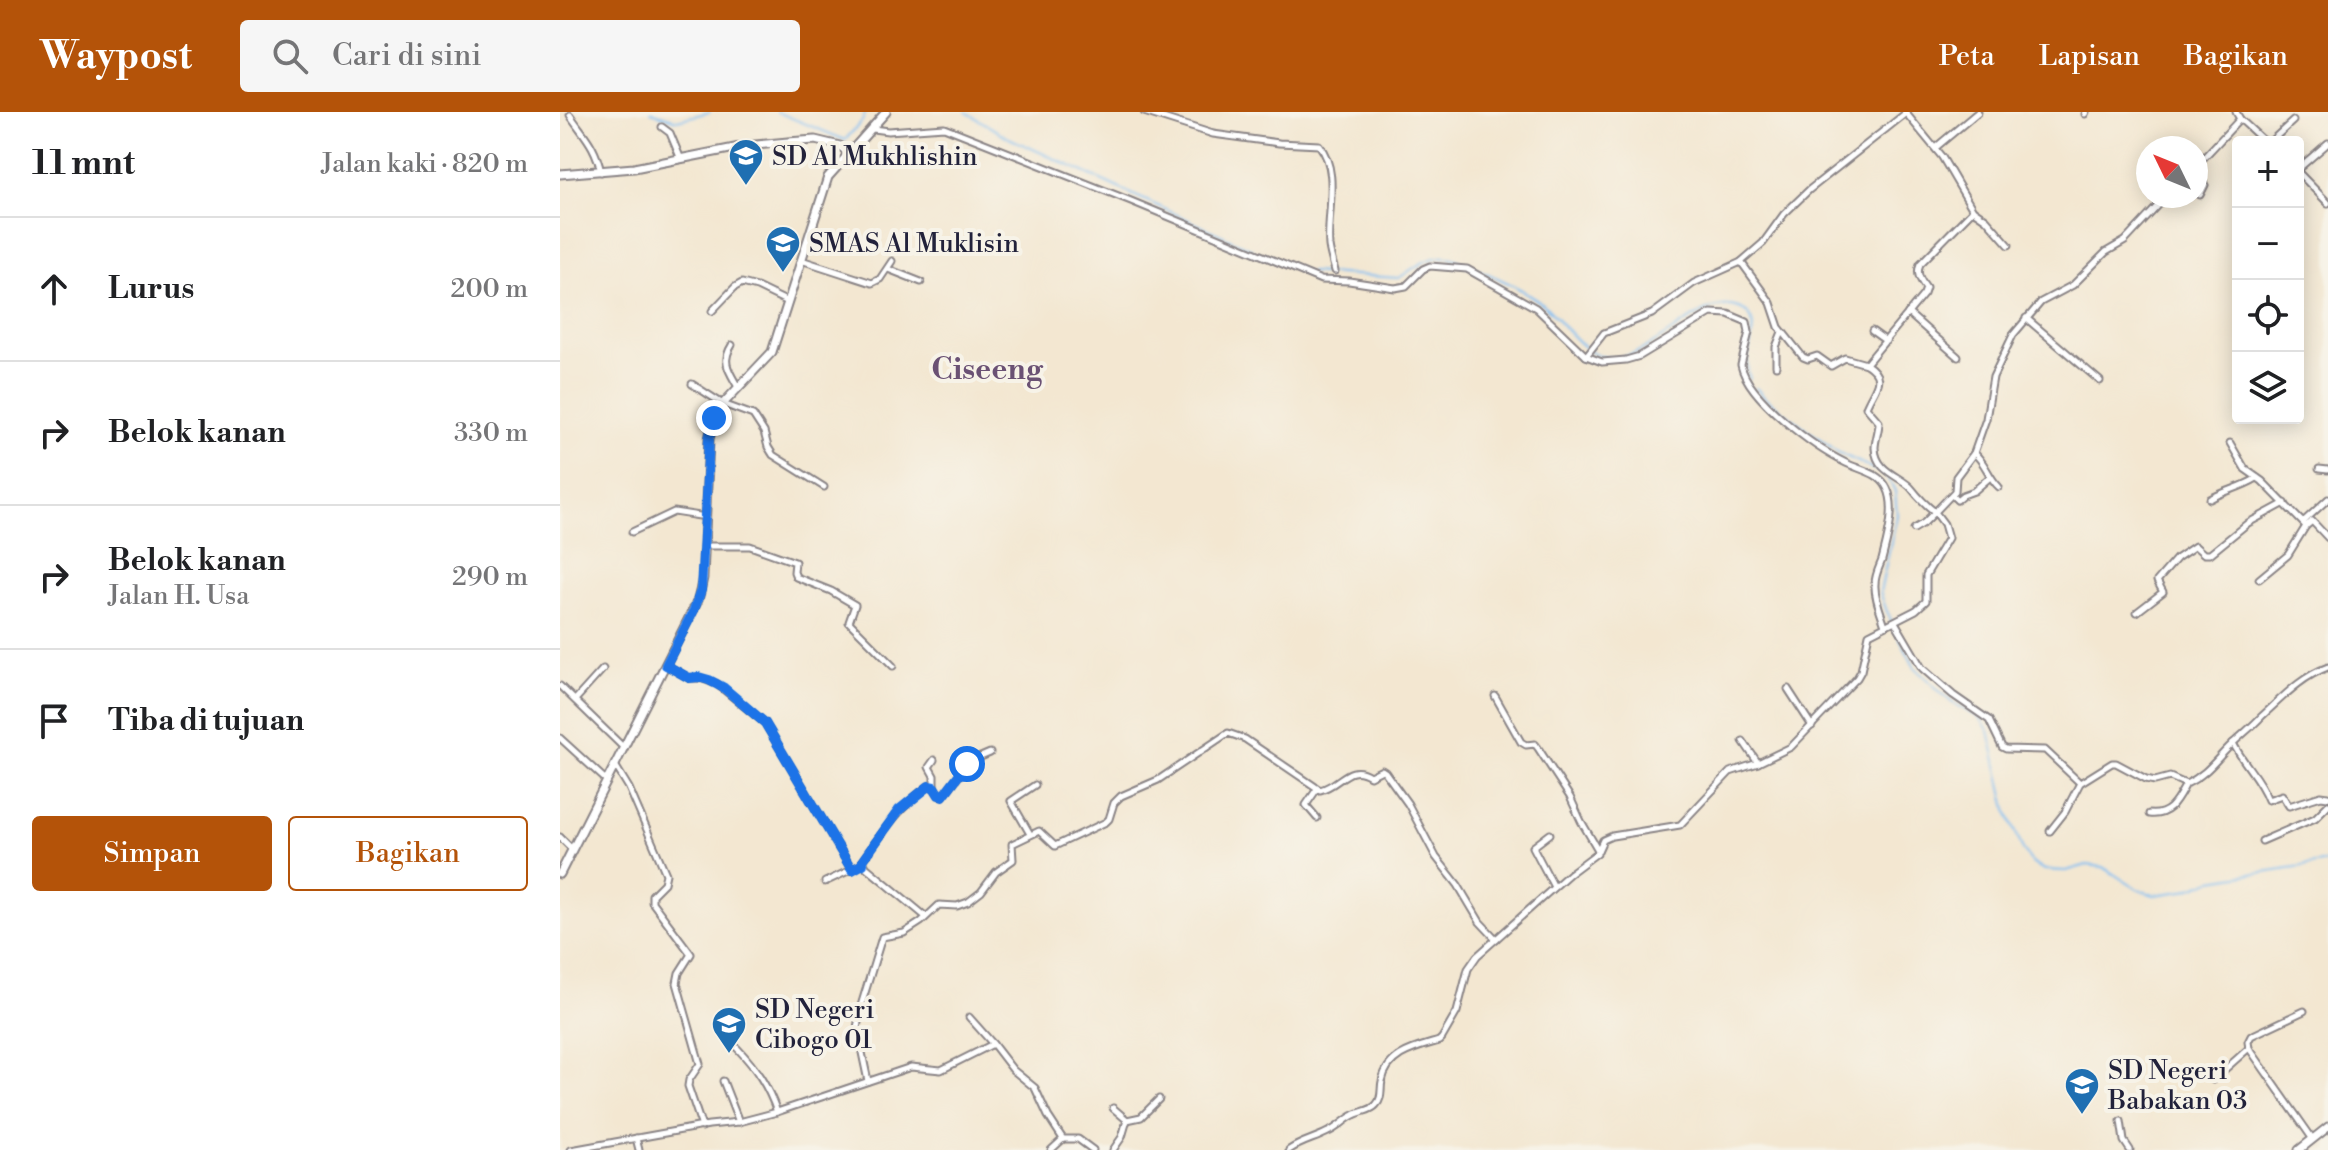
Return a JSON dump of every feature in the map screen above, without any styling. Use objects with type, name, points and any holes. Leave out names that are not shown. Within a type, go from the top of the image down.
[{"type":"street","points":[[560,874],[698,600],[703,578],[709,439],[714,418],[723,404],[772,352],[828,177],[886,112]]},
{"type":"street","points":[[1144,112],[1213,134],[1319,145],[1329,168],[1329,245],[1335,271]]},
{"type":"street","points":[[1586,356],[1604,333],[1652,314],[1694,283],[1741,262],[1763,243],[1784,214],[1809,190],[1906,112],[1935,148],[1973,210],[1986,219],[2009,245]]},
{"type":"street","points":[[1935,148],[1978,112]]},
{"type":"street","points":[[2236,112],[2258,136]]},
{"type":"street","points":[[570,115],[597,153],[601,172]]},
{"type":"street","points":[[2208,153],[2240,119]]},
{"type":"street","points":[[2273,136],[2293,121]]},
{"type":"street","points":[[662,127],[670,133],[680,157]]},
{"type":"street","points":[[873,129],[888,131],[944,127],[1321,280],[1395,288],[1406,286],[1430,266],[1467,269],[1536,308],[1586,356],[1602,362],[1640,356],[1711,313],[1728,314],[1747,322],[1749,332],[1742,370],[1760,399],[1808,439],[1844,462],[1876,476],[1887,486],[1891,499],[1890,515],[1875,584],[1885,625]]},
{"type":"street","points":[[560,174],[634,168],[745,146],[815,140],[840,146],[849,153]]},
{"type":"street","points":[[2304,165],[2328,143]]},
{"type":"street","points":[[2304,179],[2328,203]]},
{"type":"street","points":[[1914,529],[1924,523],[1956,489],[1956,477],[1974,453],[1986,419],[1993,377],[2013,335],[2046,297],[2073,285],[2106,252],[2125,241],[2156,208]]},
{"type":"street","points":[[1866,364],[1926,290],[1919,276],[1920,264],[1973,210]]},
{"type":"street","points":[[801,260],[872,283],[880,279],[892,261]]},
{"type":"street","points":[[1289,1150],[1309,1138],[1328,1133],[1354,1115],[1376,1105],[1385,1072],[1395,1059],[1407,1050],[1442,1038],[1457,1012],[1472,962],[1554,887],[1599,851],[1607,837],[1680,825],[1730,772],[1791,747],[1853,685],[1861,671],[1869,634],[1916,610],[1926,601],[1926,575],[1948,538],[1947,531],[1935,512],[1916,496],[1911,487],[1879,463],[1875,450],[1879,422],[1866,407],[1879,379],[1877,371],[1847,358],[1831,366],[1817,356],[1807,359],[1782,332],[1771,303],[1741,262]]},
{"type":"street","points":[[888,269],[921,282]]},
{"type":"street","points":[[712,311],[742,283],[788,302]]},
{"type":"street","points":[[1908,313],[1958,357]]},
{"type":"street","points":[[2026,318],[2100,381]]},
{"type":"street","points":[[1872,331],[1886,341]]},
{"type":"street","points":[[1776,366],[1776,347],[1782,332]]},
{"type":"street","points":[[732,345],[725,366],[738,387]]},
{"type":"street","points":[[692,384],[723,404],[753,415],[773,455],[824,487]]},
{"type":"street","points":[[2230,443],[2242,465],[2305,524]]},
{"type":"street","points":[[1974,453],[1999,487]]},
{"type":"street","points":[[2319,469],[2328,470]]},
{"type":"street","points":[[1957,500],[1990,477]]},
{"type":"street","points":[[2210,499],[2258,478]]},
{"type":"street","points":[[1952,495],[1964,507]]},
{"type":"street","points":[[2259,579],[2288,555],[2305,524],[2328,499]]},
{"type":"street","points":[[2137,612],[2163,592],[2157,581],[2177,558],[2195,546],[2204,554],[2210,554],[2248,523],[2285,503]]},
{"type":"street","points":[[632,532],[674,512],[706,517]]},
{"type":"street","points":[[2305,524],[2312,521],[2328,538]]},
{"type":"street","points":[[704,546],[750,546],[795,562],[796,577],[855,605],[849,622],[893,666]]},
{"type":"street","points":[[1895,622],[1922,668],[1989,720],[2002,747],[2045,750],[2080,783]]},
{"type":"street","points":[[666,665],[689,678],[709,680],[724,688],[765,723],[852,870]]},
{"type":"street","points":[[2149,814],[2167,812],[2186,784],[2206,773],[2295,685],[2328,667]]},
{"type":"street","points":[[575,700],[603,669]]},
{"type":"street","points":[[560,686],[624,748]]},
{"type":"street","points":[[1788,689],[1812,726]]},
{"type":"street","points":[[1495,696],[1521,742],[1535,744],[1538,748],[1570,797],[1599,851]]},
{"type":"street","points":[[868,1081],[857,1029],[880,940],[885,936],[904,933],[939,905],[962,905],[978,895],[996,872],[1013,860],[1012,844],[1041,831],[1055,846],[1106,822],[1114,803],[1121,796],[1158,780],[1228,733],[1245,739],[1317,789],[1330,787],[1357,770],[1370,776],[1382,770],[1385,772],[1408,804],[1436,857],[1458,885],[1480,922],[1496,939]]},
{"type":"street","points":[[560,738],[607,781]]},
{"type":"street","points":[[1743,741],[1758,763]]},
{"type":"street","points":[[2233,743],[2240,757],[2261,782],[2268,800],[2282,795],[2289,806],[2321,796],[2328,797]]},
{"type":"street","points":[[934,760],[929,767],[934,776],[934,787],[943,796],[969,762],[990,753]]},
{"type":"street","points":[[2050,831],[2065,812],[2080,783],[2112,763],[2146,779],[2155,781],[2170,777],[2186,784]]},
{"type":"street","points":[[615,765],[629,788],[666,874],[664,883],[652,895],[652,902],[691,954],[679,973],[677,983],[700,1064],[688,1086],[702,1127]]},
{"type":"street","points":[[1030,834],[1011,801],[1035,785]]},
{"type":"street","points":[[825,882],[863,864],[899,810],[929,786],[934,787]]},
{"type":"street","points":[[1317,789],[1306,805],[1317,818]]},
{"type":"street","points":[[2262,841],[2315,818],[2328,805]]},
{"type":"street","points":[[1550,834],[1533,847],[1554,887]]},
{"type":"street","points":[[560,837],[572,849]]},
{"type":"street","points":[[863,864],[925,916]]},
{"type":"street","points":[[2304,1011],[2251,1036],[2248,1042],[2249,1048],[2312,1138]]},
{"type":"street","points":[[969,1017],[1013,1070],[1035,1088],[1063,1139]]},
{"type":"street","points":[[571,1150],[739,1122],[911,1067],[941,1070],[993,1044]]},
{"type":"street","points":[[737,1048],[759,1072],[777,1112]]},
{"type":"street","points":[[2213,1080],[2249,1048]]},
{"type":"street","points":[[723,1081],[739,1122]]},
{"type":"street","points":[[1127,1120],[1141,1117],[1159,1099]]},
{"type":"street","points":[[1113,1108],[1127,1120]]},
{"type":"street","points":[[1113,1150],[1122,1137],[1127,1120]]},
{"type":"street","points":[[2121,1121],[2123,1136],[2130,1150]]},
{"type":"street","points":[[2299,1150],[2328,1127]]},
{"type":"street","points":[[636,1138],[639,1150]]},
{"type":"street","points":[[1051,1150],[1063,1139],[1078,1139],[1090,1149]]},
{"type":"waterway","points":[[651,112],[677,120],[710,112]]},
{"type":"waterway","points":[[777,112],[845,140],[866,112]]},
{"type":"waterway","points":[[966,112],[1009,138],[1252,249]]},
{"type":"waterway","points":[[1310,272],[1399,278],[1428,260],[1452,258],[1507,282],[1537,300],[1593,353],[1618,358],[1654,343],[1706,310],[1723,306],[1739,308],[1748,313],[1752,320],[1748,359],[1750,379]]},
{"type":"waterway","points":[[1756,388],[1839,453],[1888,478],[1895,491],[1897,515],[1880,592],[1890,620],[1915,668],[1951,702],[1980,718],[1989,731],[2008,813],[2023,850],[2033,864],[2045,870],[2066,871],[2087,865],[2103,867],[2137,889],[2154,895],[2183,891],[2212,880],[2328,862]]},
{"type":"place","name":"SD Al Mukhlishin","points":[[746,187]]},
{"type":"place","name":"SMAS Al Muklisin","points":[[783,274]]},
{"type":"place","name":"SD Negeri Cibogo 01","points":[[729,1055]]},
{"type":"place","name":"SD Negeri Babakan 03","points":[[2082,1116]]},
{"type":"district","name":"Ciseeng","points":[[987,369]]},
{"type":"route","points":[[714,418],[709,439],[701,590],[666,665],[689,678],[709,680],[724,688],[765,723],[852,870],[863,864],[899,810],[929,786],[943,796],[967,764]]}]
